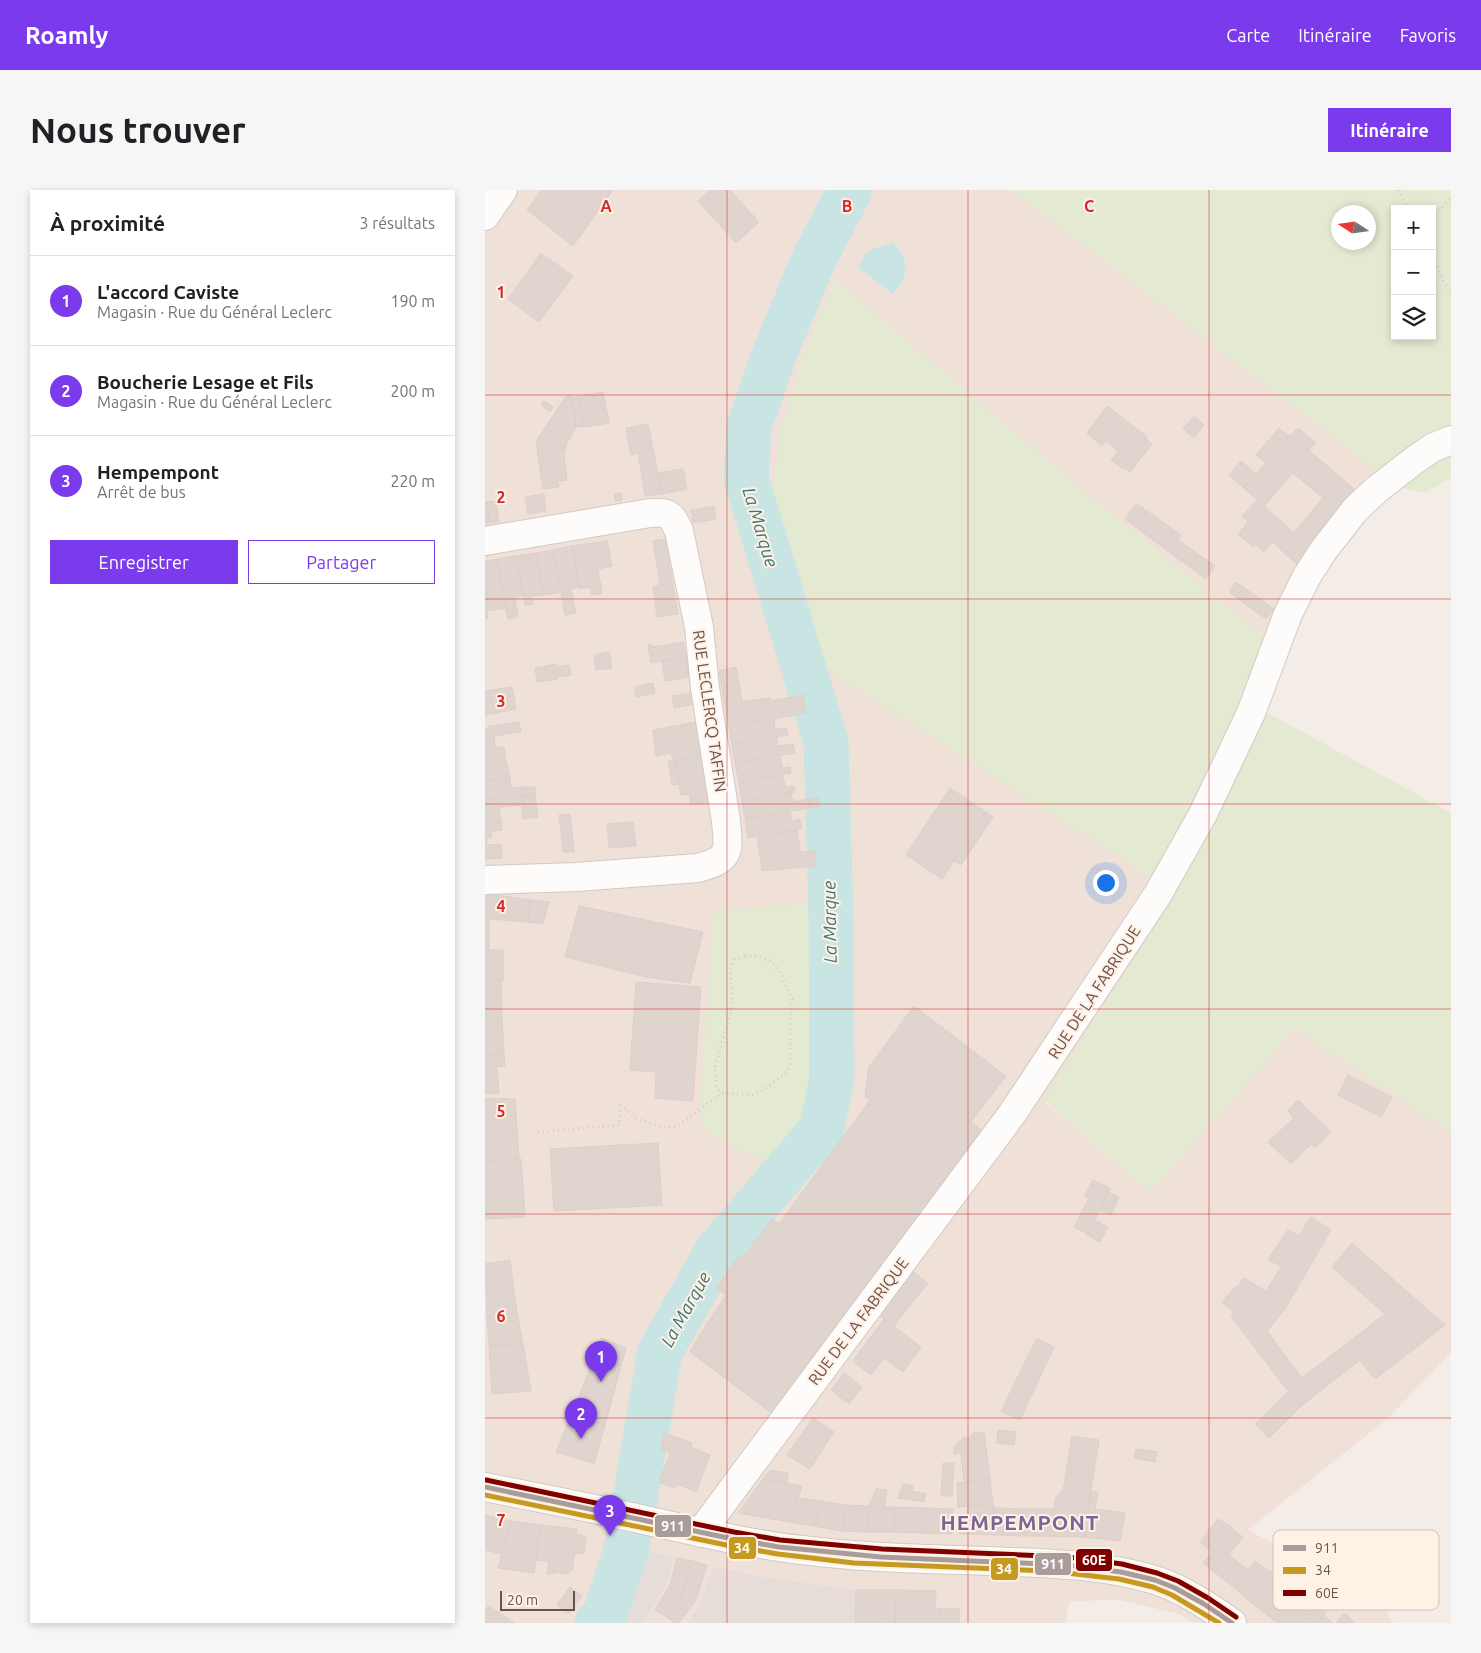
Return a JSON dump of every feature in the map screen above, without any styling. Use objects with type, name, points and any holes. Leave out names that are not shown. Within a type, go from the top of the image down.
[{"type":"street","points":[[485,216],[503,190]]},
{"type":"street","name":"RUE DE LA FABRIQUE","points":[[700,1533],[1012,1114],[1158,894],[1203,814],[1251,713],[1288,614],[1307,576],[1323,551],[1350,516],[1376,490],[1432,448],[1451,440]]},
{"type":"street","name":"RUE LECLERCQ TAFFIN","points":[[485,540],[650,513],[663,512],[670,514],[675,520],[699,627],[705,688],[728,842],[726,854],[717,863],[699,868],[576,877],[485,880]]},
{"type":"street","points":[[485,1487],[700,1533],[776,1546],[843,1554],[1056,1564],[1108,1570],[1155,1580],[1210,1607],[1232,1623]]},
{"type":"path","points":[[1399,190],[1406,205]]},
{"type":"path","points":[[1436,214],[1451,198]]},
{"type":"path","points":[[1436,266],[1451,296]]},
{"type":"path","points":[[538,1132],[619,1125],[619,1103],[635,1118],[666,1128],[675,1126],[722,1093],[751,1095],[760,1092],[788,1071],[790,1063],[792,999],[779,970],[770,961],[756,956],[745,956],[735,960],[730,971],[733,1001],[715,1066],[717,1088],[722,1093]]},
{"type":"shaded area","points":[[485,190],[1012,190],[1398,487],[1334,546],[1284,652],[1097,503],[835,280],[803,357],[781,429],[1137,868],[1170,902],[1044,1101],[1151,1192],[1295,1028],[1451,1133],[1451,1353],[1387,1419],[1248,1530],[1273,1543],[1273,1610],[1385,1610],[1394,1623],[1192,1623],[1179,1614],[1120,1600],[1070,1601],[1065,1623],[855,1623],[856,1590],[758,1576],[714,1566],[700,1605],[687,1623],[644,1623],[667,1583],[674,1557],[649,1551],[623,1623],[485,1623]]},
{"type":"shaded area","points":[[649,1551],[674,1557],[667,1583],[644,1623],[623,1623]]},
{"type":"shaded area","points":[[713,1566],[758,1576],[856,1590],[855,1623],[687,1623],[700,1605]]},
{"type":"green space","points":[[1012,190],[1451,190],[1451,478],[1424,493],[1398,487]]},
{"type":"green space","points":[[835,280],[1097,503],[1284,652],[1266,712],[1451,813],[1451,1133],[1295,1028],[1151,1192],[1044,1100],[1170,902],[1137,868],[821,666],[771,499],[781,429],[803,357]]},
{"type":"green space","points":[[823,902],[825,1078],[815,1128],[782,1170],[711,1136],[699,1120],[713,911]]},
{"type":"water","points":[[892,242],[902,255],[906,268],[902,280],[893,294],[859,268],[868,252]]},
{"type":"building","points":[[542,190],[613,190],[573,246],[527,210]]},
{"type":"building","points":[[710,190],[730,190],[759,222],[736,243],[698,201]]},
{"type":"building","points":[[541,253],[573,276],[539,322],[508,299]]},
{"type":"building","points":[[603,392],[609,423],[584,427],[579,396]]},
{"type":"building","points":[[571,395],[576,427],[567,443],[564,456],[567,480],[552,482],[552,488],[543,489],[536,441],[566,396]]},
{"type":"building","points":[[579,396],[584,426],[576,427],[572,398]]},
{"type":"building","points":[[544,401],[553,407],[550,412],[541,405]]},
{"type":"building","points":[[1107,406],[1147,437],[1123,469],[1111,460],[1118,451],[1106,441],[1102,446],[1087,433]]},
{"type":"building","points":[[1194,416],[1204,425],[1194,438],[1183,429]]},
{"type":"building","points":[[648,424],[662,494],[645,496],[638,453],[631,455],[626,428]]},
{"type":"building","points":[[1279,428],[1289,436],[1266,463],[1256,455]]},
{"type":"building","points":[[1298,428],[1316,443],[1309,450],[1291,435]]},
{"type":"building","points":[[1291,435],[1355,490],[1309,548],[1298,566],[1273,542],[1264,552],[1256,544],[1253,547],[1238,534],[1248,522],[1242,516],[1257,500],[1244,488]],"holes":[[[1293,473],[1323,498],[1294,533],[1264,506]]]},
{"type":"building","points":[[1146,439],[1152,444],[1130,472],[1124,468]]},
{"type":"building","points":[[1241,461],[1256,474],[1244,488],[1229,475]]},
{"type":"building","points":[[683,469],[687,489],[662,494],[658,473]]},
{"type":"building","points":[[558,481],[559,487],[552,488],[552,482]]},
{"type":"building","points":[[621,493],[622,500],[615,501],[614,494]]},
{"type":"building","points":[[544,494],[546,511],[528,514],[525,497]]},
{"type":"building","points":[[496,501],[499,521],[490,523],[486,502]]},
{"type":"building","points":[[485,502],[490,523],[485,524]]},
{"type":"building","points":[[1136,503],[1147,511],[1136,527],[1125,519]]},
{"type":"building","points":[[714,506],[716,519],[693,523],[691,510]]},
{"type":"building","points":[[1147,511],[1181,535],[1169,552],[1136,527]]},
{"type":"building","points":[[665,539],[678,614],[657,617],[653,587],[660,585],[653,541]]},
{"type":"building","points":[[1178,540],[1215,566],[1206,579],[1169,552]]},
{"type":"building","points":[[607,541],[612,566],[598,569],[602,593],[591,595],[590,587],[580,589],[572,546]]},
{"type":"building","points":[[572,546],[579,587],[571,589],[576,613],[565,615],[553,550]]},
{"type":"building","points":[[553,550],[561,592],[543,595],[536,553]]},
{"type":"building","points":[[536,553],[543,595],[531,596],[533,604],[525,605],[516,556]]},
{"type":"building","points":[[516,556],[523,595],[515,597],[518,617],[508,619],[497,559]]},
{"type":"building","points":[[497,559],[506,608],[487,611],[486,604],[489,603],[485,581],[485,561]]},
{"type":"building","points":[[485,581],[489,603],[486,604],[488,618],[485,619]]},
{"type":"building","points":[[1236,582],[1274,609],[1266,619],[1229,592]]},
{"type":"building","points":[[683,642],[686,656],[651,663],[648,645],[652,644],[653,647]]},
{"type":"building","points":[[609,652],[612,668],[596,670],[594,655]]},
{"type":"building","points":[[686,656],[689,677],[665,681],[662,661]]},
{"type":"building","points":[[556,664],[558,679],[537,682],[535,668]]},
{"type":"building","points":[[569,665],[571,675],[559,677],[558,667]]},
{"type":"building","points":[[736,667],[742,702],[770,698],[770,701],[803,695],[806,713],[729,727],[719,671]]},
{"type":"building","points":[[653,683],[655,693],[636,697],[634,687]]},
{"type":"building","points":[[512,687],[516,709],[485,715],[485,691]]},
{"type":"building","points":[[692,693],[694,704],[674,708],[672,696]]},
{"type":"building","points":[[774,718],[775,729],[786,728],[788,735],[732,745],[729,727]]},
{"type":"building","points":[[519,722],[521,732],[485,737],[485,730],[489,726]]},
{"type":"building","points":[[696,722],[702,756],[673,761],[671,753],[656,756],[653,730]]},
{"type":"building","points":[[494,736],[495,747],[504,747],[505,756],[485,759],[485,737]]},
{"type":"building","points":[[777,737],[778,746],[793,744],[795,753],[735,763],[732,745]]},
{"type":"building","points":[[780,755],[782,768],[790,767],[791,773],[739,782],[735,763]]},
{"type":"building","points":[[505,756],[510,778],[485,781],[485,759]]},
{"type":"building","points":[[702,756],[712,802],[691,805],[689,794],[681,795],[675,760]]},
{"type":"building","points":[[675,760],[679,784],[672,785],[668,761]]},
{"type":"building","points":[[783,775],[785,787],[794,786],[795,792],[742,801],[739,782]]},
{"type":"building","points":[[510,778],[511,788],[525,787],[526,796],[485,799],[485,781]]},
{"type":"building","points":[[525,787],[535,787],[536,795],[526,796]]},
{"type":"building","points":[[950,788],[986,812],[942,879],[906,855]]},
{"type":"building","points":[[791,793],[793,802],[808,799],[810,808],[745,819],[742,801]]},
{"type":"building","points":[[535,795],[538,817],[523,819],[522,805],[499,807],[501,821],[485,822],[485,799]]},
{"type":"building","points":[[818,798],[819,806],[810,808],[808,799]]},
{"type":"building","points":[[790,811],[792,821],[800,819],[801,829],[748,838],[745,819]]},
{"type":"building","points":[[986,812],[993,817],[961,865],[954,861]]},
{"type":"building","points":[[570,814],[574,852],[563,852],[559,815]]},
{"type":"building","points":[[501,821],[502,830],[491,831],[492,837],[486,838],[487,845],[501,844],[502,858],[485,859],[485,822]]},
{"type":"building","points":[[633,822],[636,846],[609,848],[607,824]]},
{"type":"building","points":[[797,830],[800,852],[815,851],[816,866],[762,871],[757,836]]},
{"type":"building","points":[[496,895],[530,900],[528,922],[489,919],[488,950],[485,948],[485,896]]},
{"type":"building","points":[[530,900],[549,902],[543,924],[528,922]]},
{"type":"building","points":[[579,906],[703,932],[690,983],[646,977],[565,957]]},
{"type":"building","points":[[485,948],[488,950],[503,950],[503,981],[485,981]]},
{"type":"building","points":[[485,981],[501,981],[502,1017],[485,1019]]},
{"type":"building","points":[[636,982],[701,987],[693,1101],[655,1098],[656,1072],[630,1070]]},
{"type":"building","points":[[914,1006],[1006,1076],[971,1122],[980,1129],[982,1140],[774,1415],[690,1352],[726,1295],[716,1288],[740,1255],[743,1257],[772,1219],[779,1224],[870,1100],[865,1096],[869,1067]]},
{"type":"building","points":[[502,1017],[504,1054],[485,1055],[485,1019]]},
{"type":"building","points":[[504,1054],[505,1066],[485,1068],[485,1055]]},
{"type":"building","points":[[497,1067],[499,1093],[485,1094],[485,1068]]},
{"type":"building","points":[[1348,1075],[1392,1097],[1381,1117],[1338,1095]]},
{"type":"building","points":[[485,1098],[515,1099],[519,1159],[485,1161]]},
{"type":"building","points":[[1298,1100],[1331,1132],[1315,1148],[1311,1144],[1291,1164],[1268,1142],[1294,1118],[1288,1111]]},
{"type":"building","points":[[658,1143],[662,1205],[554,1211],[550,1149]]},
{"type":"building","points":[[521,1159],[525,1217],[485,1219],[485,1161]]},
{"type":"building","points":[[1093,1180],[1110,1188],[1088,1234],[1074,1227],[1089,1198],[1084,1196]]},
{"type":"building","points":[[1108,1192],[1119,1197],[1111,1215],[1099,1210]]},
{"type":"building","points":[[1311,1217],[1331,1230],[1285,1309],[1267,1331],[1302,1378],[1385,1314],[1332,1267],[1352,1243],[1445,1325],[1375,1379],[1360,1360],[1300,1407],[1231,1316],[1234,1313],[1222,1302],[1235,1287],[1237,1288],[1244,1278],[1266,1291],[1281,1267],[1268,1259],[1288,1230],[1299,1236]]},
{"type":"building","points":[[1094,1220],[1108,1227],[1100,1242],[1087,1235]]},
{"type":"building","points":[[510,1260],[517,1313],[487,1316],[485,1264]]},
{"type":"building","points":[[907,1267],[928,1283],[911,1304],[891,1289]]},
{"type":"building","points":[[891,1289],[911,1304],[894,1326],[873,1311]]},
{"type":"building","points":[[517,1313],[523,1344],[489,1346],[487,1316]]},
{"type":"building","points":[[884,1319],[921,1347],[903,1372],[884,1358],[871,1375],[853,1361]]},
{"type":"building","points":[[602,1338],[626,1348],[605,1425],[571,1416]]},
{"type":"building","points":[[1037,1338],[1054,1347],[1020,1420],[1001,1411]]},
{"type":"building","points":[[523,1344],[531,1391],[492,1394],[489,1346]]},
{"type":"building","points":[[844,1373],[862,1387],[849,1404],[831,1390]]},
{"type":"building","points":[[1288,1392],[1300,1407],[1269,1438],[1255,1424]]},
{"type":"building","points":[[571,1416],[605,1425],[594,1463],[556,1452]]},
{"type":"building","points":[[813,1418],[834,1432],[810,1469],[787,1455]]},
{"type":"building","points":[[998,1430],[1016,1432],[1014,1445],[997,1443]]},
{"type":"building","points":[[664,1433],[692,1443],[691,1447],[710,1455],[696,1492],[677,1484],[675,1488],[659,1482],[670,1453],[661,1450]]},
{"type":"building","points":[[973,1433],[984,1433],[990,1479],[964,1482],[961,1453],[954,1454],[954,1447],[964,1437],[968,1439]]},
{"type":"building","points":[[1072,1436],[1099,1440],[1088,1508],[1085,1508],[1084,1537],[1035,1536],[1036,1509],[1054,1509],[1056,1497],[1063,1491]]},
{"type":"building","points":[[1136,1449],[1157,1452],[1155,1462],[1134,1458]]},
{"type":"building","points":[[943,1463],[954,1463],[952,1496],[941,1496]]},
{"type":"building","points":[[770,1470],[775,1471],[769,1480],[802,1486],[790,1522],[738,1513]]},
{"type":"building","points":[[775,1471],[788,1473],[787,1483],[769,1480]]},
{"type":"building","points":[[990,1479],[993,1503],[958,1507],[957,1483]]},
{"type":"building","points":[[903,1484],[913,1486],[912,1491],[926,1494],[924,1502],[898,1498]]},
{"type":"building","points":[[876,1489],[887,1490],[884,1507],[895,1507],[894,1532],[867,1532],[869,1506]]},
{"type":"building","points":[[1091,1491],[1098,1492],[1095,1509],[1125,1513],[1120,1541],[1084,1537],[1085,1508],[1088,1508]]},
{"type":"building","points":[[798,1498],[820,1501],[815,1526],[790,1522]]},
{"type":"building","points":[[820,1501],[846,1505],[842,1531],[815,1526]]},
{"type":"building","points":[[993,1503],[994,1515],[968,1517],[967,1506]]},
{"type":"building","points":[[846,1505],[869,1506],[867,1532],[842,1531]]},
{"type":"building","points":[[895,1507],[923,1508],[922,1533],[894,1532]]},
{"type":"building","points":[[993,1507],[997,1508],[996,1535],[960,1534],[959,1518],[994,1515]]},
{"type":"building","points":[[923,1508],[953,1509],[952,1534],[922,1533]]},
{"type":"building","points":[[997,1508],[1024,1509],[1024,1536],[996,1535]]},
{"type":"building","points":[[1024,1509],[1036,1509],[1035,1536],[1024,1536]]},
{"type":"building","points":[[485,1515],[511,1521],[502,1554],[485,1550]]},
{"type":"building","points":[[1218,1519],[1232,1527],[1212,1552],[1200,1542]]},
{"type":"building","points":[[511,1521],[540,1525],[534,1573],[498,1568]]},
{"type":"building","points":[[540,1525],[577,1529],[576,1534],[586,1536],[584,1554],[575,1553],[572,1570],[567,1574],[554,1572],[556,1563],[536,1560]]},
{"type":"building","points":[[1231,1528],[1243,1537],[1229,1555],[1248,1570],[1235,1588],[1203,1563]]},
{"type":"building","points":[[677,1558],[692,1561],[680,1599],[667,1617],[655,1610],[670,1585]]},
{"type":"building","points":[[692,1561],[707,1565],[696,1600],[679,1623],[675,1623],[667,1617],[680,1599]]},
{"type":"building","points":[[1255,1561],[1273,1573],[1252,1603],[1235,1588]]},
{"type":"building","points":[[549,1562],[556,1563],[553,1574],[547,1574]]},
{"type":"building","points":[[1273,1576],[1273,1590],[1271,1593],[1273,1595],[1273,1610],[1285,1610],[1276,1622],[1252,1603]]},
{"type":"building","points":[[570,1587],[582,1596],[568,1614],[557,1605]]},
{"type":"building","points":[[856,1590],[896,1590],[895,1623],[855,1622]]},
{"type":"building","points":[[896,1590],[936,1591],[935,1623],[895,1623]]},
{"type":"building","points":[[488,1606],[515,1623],[485,1623],[485,1611]]},
{"type":"building","points":[[937,1609],[959,1609],[959,1623],[937,1623]]},
{"type":"building","points":[[1285,1610],[1306,1610],[1308,1612],[1309,1610],[1327,1610],[1318,1623],[1276,1622]]},
{"type":"building","points":[[1345,1613],[1354,1622],[1336,1623]]},
{"type":"building","points":[[1324,1615],[1333,1623],[1318,1623]]},
{"type":"waterway","name":"La Marque","points":[[597,1623],[605,1614],[627,1547],[660,1352],[717,1251],[822,1129],[832,1077],[831,918],[826,742],[746,478],[749,427],[774,355],[813,261],[850,190]]},
{"type":"transit line","name":"60E","points":[[486,1480],[780,1540],[882,1549],[1068,1557],[1122,1564],[1157,1573],[1178,1581],[1236,1617]]},
{"type":"transit line","name":"911","points":[[485,1487],[779,1547],[881,1557],[1067,1565],[1121,1572],[1155,1580],[1175,1588],[1204,1604],[1232,1623]]},
{"type":"transit line","name":"34","points":[[485,1495],[778,1554],[854,1563],[1049,1571],[1119,1579],[1153,1587],[1172,1595],[1219,1623]]},
{"type":"place","name":"L'accord Caviste","points":[[601,1382]]},
{"type":"place","name":"Boucherie Lesage et Fils","points":[[581,1439]]},
{"type":"place","name":"Hempempont","points":[[610,1536]]},
{"type":"district","name":"HEMPEMPONT","points":[[1020,1522]]}]
